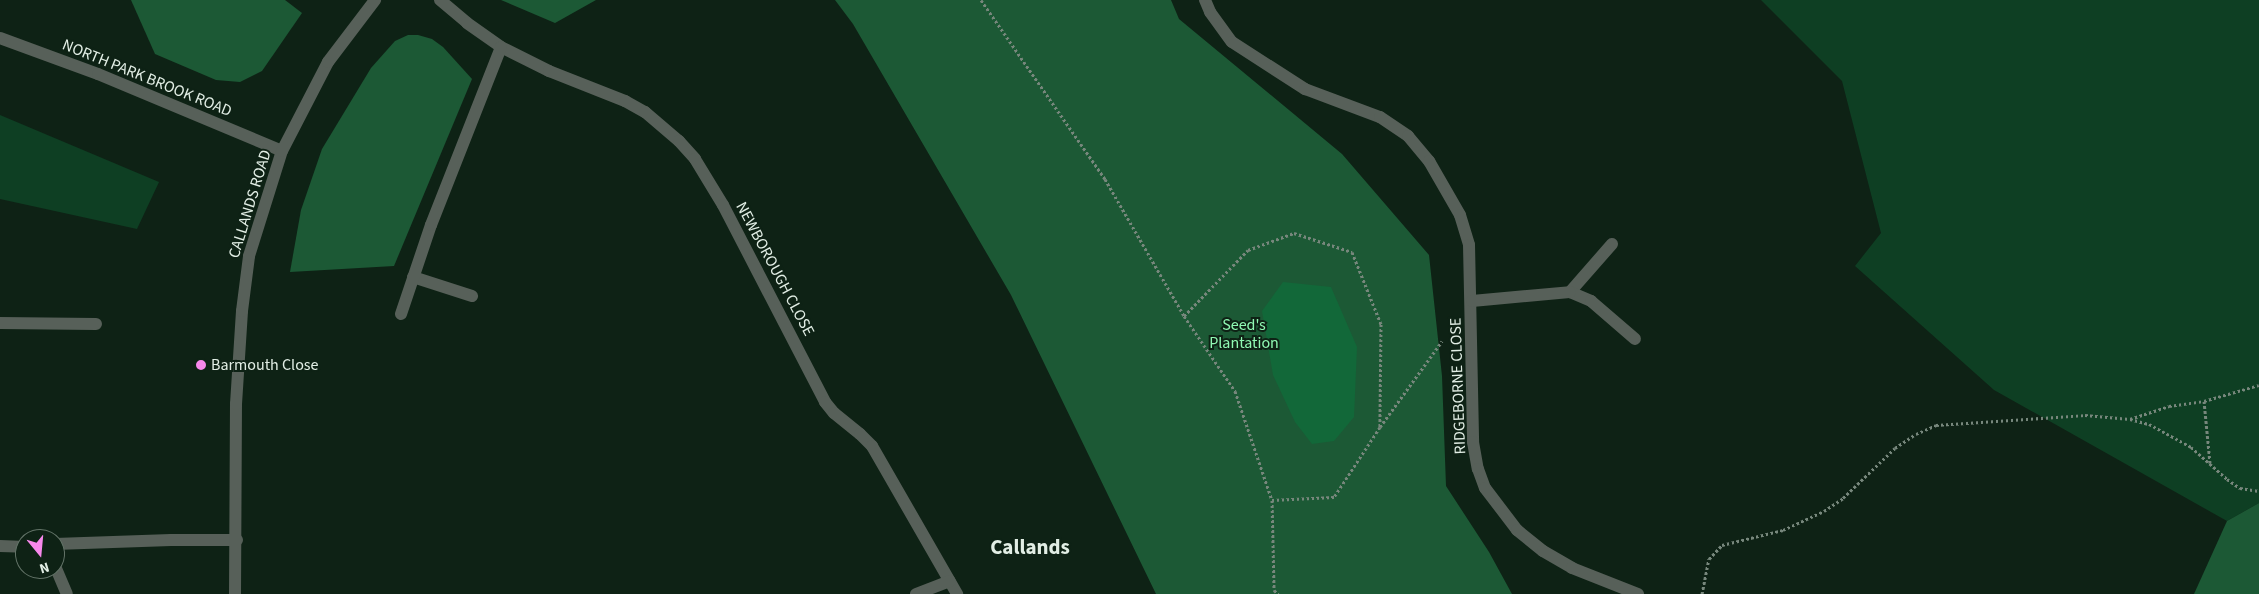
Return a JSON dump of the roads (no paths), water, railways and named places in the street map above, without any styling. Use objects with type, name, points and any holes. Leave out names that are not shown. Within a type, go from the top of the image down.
[{"type":"street","name":"CALLANDS ROAD","points":[[235,594],[236,404],[242,311],[249,256],[282,151],[328,62],[375,0]]},
{"type":"street","name":"NEWBOROUGH CLOSE","points":[[440,0],[467,23],[501,47],[549,71],[625,101],[651,117],[680,141],[723,204],[825,402],[834,414],[872,446],[957,594]]},
{"type":"street","name":"RIDGEBORNE CLOSE","points":[[1205,0],[1210,12],[1232,42],[1304,89],[1380,117],[1408,136],[1429,161],[1460,216],[1469,246],[1472,300],[1473,442],[1478,469],[1485,488],[1517,530],[1543,551],[1572,568],[1638,594]]},
{"type":"street","name":"NORTH PARK BROOK ROAD","points":[[0,38],[98,74],[282,151]]},
{"type":"street","points":[[401,314],[431,225],[501,47]]},
{"type":"street","points":[[1570,292],[1612,244]]},
{"type":"street","points":[[413,277],[472,296]]},
{"type":"street","name":"RIDGEBORNE CLOSE","points":[[1472,300],[1570,292],[1591,301],[1635,339]]},
{"type":"street","points":[[0,323],[96,324]]},
{"type":"street","points":[[65,544],[236,540]]},
{"type":"street","points":[[0,546],[15,547]]},
{"type":"street","points":[[61,579],[67,594]]},
{"type":"street","points":[[916,594],[950,581]]},
{"type":"place","name":"Barmouth Close","points":[[201,365]]},
{"type":"district","name":"Callands","points":[[1030,547]]},
{"type":"park label","name":"Seed's Plantation","points":[[1244,334]]}]
